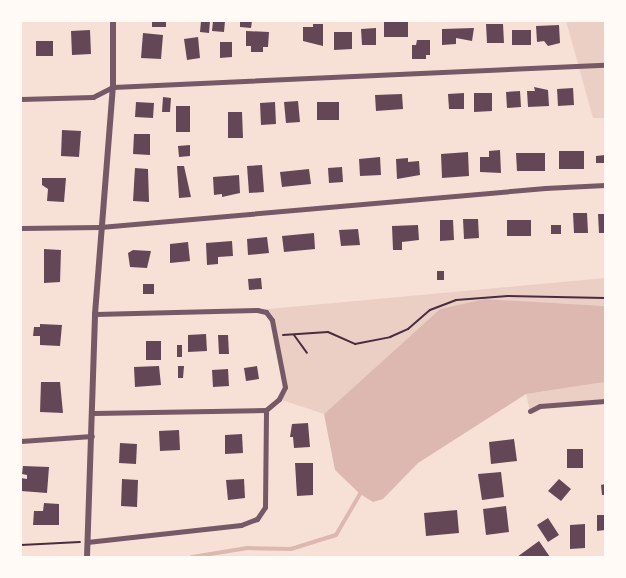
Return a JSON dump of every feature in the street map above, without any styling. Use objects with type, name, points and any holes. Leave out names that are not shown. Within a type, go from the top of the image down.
[{"type":"street","points":[[87,557],[94,413],[95,314],[100,227],[113,87],[112,21]]},
{"type":"street","points":[[21,99],[94,97],[113,87],[605,65]]},
{"type":"street","points":[[21,228],[100,227],[545,188],[605,186]]},
{"type":"street","points":[[94,413],[266,410],[279,398],[285,387],[272,320],[266,312],[257,310],[95,314]]},
{"type":"street","points":[[530,411],[540,406],[605,401]]},
{"type":"street","points":[[87,542],[241,525],[257,519],[265,507],[266,410]]},
{"type":"street","points":[[21,441],[92,436]]},
{"type":"path","points":[[275,336],[328,332],[355,344],[390,338],[408,329],[430,310],[456,300],[508,296],[605,298]]},
{"type":"path","points":[[294,335],[307,353]]},
{"type":"path","points":[[21,545],[87,542]]},
{"type":"shaded area","points":[[566,21],[605,21],[605,118],[593,118]]},
{"type":"shaded area","points":[[605,278],[605,306],[485,299],[440,309],[324,414],[279,399],[285,387],[272,320],[266,312],[257,310]]},
{"type":"shaded area","points":[[485,299],[605,306],[605,382],[526,394],[418,463],[383,499],[373,502],[360,494],[335,470],[324,414],[440,309]]},
{"type":"shaded area","points":[[605,382],[605,401],[540,406],[530,411],[526,394]]},
{"type":"building","points":[[152,21],[166,21],[166,27],[152,27]]},
{"type":"building","points":[[201,21],[210,21],[209,33],[200,32]]},
{"type":"building","points":[[213,21],[225,21],[224,32],[212,31]]},
{"type":"building","points":[[240,21],[252,21],[251,28],[240,27]]},
{"type":"building","points":[[384,21],[408,21],[408,37],[384,37]]},
{"type":"building","points":[[313,24],[323,24],[323,46],[303,41],[303,27],[313,27]]},
{"type":"building","points":[[486,24],[503,24],[504,43],[487,43]]},
{"type":"building","points":[[559,25],[560,43],[548,46],[544,41],[537,42],[536,26]]},
{"type":"building","points":[[376,28],[376,45],[362,45],[361,29]]},
{"type":"building","points":[[474,28],[472,41],[456,38],[456,44],[442,45],[442,29]]},
{"type":"building","points":[[90,30],[91,54],[72,55],[71,31]]},
{"type":"building","points":[[512,30],[531,30],[531,45],[512,45]]},
{"type":"building","points":[[246,31],[269,32],[268,47],[263,47],[263,52],[251,52],[251,46],[246,46]]},
{"type":"building","points":[[334,32],[352,32],[352,49],[334,50]]},
{"type":"building","points":[[143,33],[163,35],[161,59],[141,58]]},
{"type":"building","points":[[198,37],[200,58],[187,60],[184,39]]},
{"type":"building","points":[[417,40],[430,40],[430,55],[426,55],[426,59],[412,59],[412,45],[416,45]]},
{"type":"building","points":[[36,41],[53,41],[53,56],[36,56]]},
{"type":"building","points":[[220,42],[232,42],[232,57],[220,58]]},
{"type":"building","points":[[534,87],[548,90],[549,106],[528,107],[527,91],[535,91]]},
{"type":"building","points":[[573,88],[574,105],[558,106],[557,89]]},
{"type":"building","points":[[520,91],[521,107],[507,108],[506,92]]},
{"type":"building","points":[[464,93],[464,109],[449,109],[448,94]]},
{"type":"building","points":[[474,93],[492,93],[492,111],[474,112]]},
{"type":"building","points":[[402,94],[403,109],[376,111],[375,95]]},
{"type":"building","points":[[163,97],[171,98],[170,112],[162,112]]},
{"type":"building","points":[[298,101],[300,122],[286,123],[284,102]]},
{"type":"building","points":[[136,102],[154,103],[153,118],[135,117]]},
{"type":"building","points":[[275,102],[276,124],[261,125],[260,103]]},
{"type":"building","points":[[317,102],[339,102],[339,120],[317,120]]},
{"type":"building","points":[[176,106],[190,106],[190,132],[176,132]]},
{"type":"building","points":[[228,112],[242,112],[243,138],[228,138]]},
{"type":"building","points":[[62,130],[81,131],[79,157],[61,156]]},
{"type":"building","points":[[134,134],[150,134],[150,155],[133,154]]},
{"type":"building","points":[[190,145],[190,156],[179,157],[178,146]]},
{"type":"building","points":[[500,150],[501,173],[480,172],[480,157],[489,157],[489,151]]},
{"type":"building","points":[[559,151],[584,151],[584,169],[559,169]]},
{"type":"building","points":[[468,152],[469,176],[442,178],[441,154]]},
{"type":"building","points":[[516,153],[545,153],[545,171],[517,171]]},
{"type":"building","points":[[605,155],[605,163],[596,163],[596,156]]},
{"type":"building","points":[[380,157],[381,175],[360,176],[359,159]]},
{"type":"building","points":[[408,158],[408,162],[419,161],[420,175],[397,179],[396,159]]},
{"type":"building","points":[[262,165],[264,192],[249,193],[247,166]]},
{"type":"building","points":[[177,166],[184,166],[191,197],[179,198]]},
{"type":"building","points":[[342,167],[343,182],[329,183],[328,168]]},
{"type":"building","points":[[135,168],[148,169],[149,202],[133,201]]},
{"type":"building","points":[[309,169],[311,184],[282,187],[280,172]]},
{"type":"building","points":[[239,175],[240,193],[222,197],[222,194],[214,195],[213,177]]},
{"type":"building","points":[[42,178],[66,178],[64,202],[47,201],[48,189],[42,185]]},
{"type":"building","points":[[573,213],[587,213],[588,233],[574,233]]},
{"type":"building","points":[[598,214],[605,214],[605,233],[599,233]]},
{"type":"building","points":[[463,219],[478,219],[479,238],[464,239]]},
{"type":"building","points":[[440,220],[453,220],[454,240],[440,241]]},
{"type":"building","points":[[507,220],[531,220],[531,236],[507,236]]},
{"type":"building","points":[[418,225],[419,240],[402,242],[402,250],[393,250],[392,226]]},
{"type":"building","points":[[551,225],[561,225],[561,234],[551,234]]},
{"type":"building","points":[[358,229],[360,245],[341,246],[339,230]]},
{"type":"building","points":[[314,233],[315,249],[284,252],[282,236]]},
{"type":"building","points":[[267,237],[269,253],[248,255],[247,239]]},
{"type":"building","points":[[232,241],[233,256],[218,257],[218,264],[207,265],[206,243]]},
{"type":"building","points":[[188,242],[190,261],[170,263],[170,244]]},
{"type":"building","points":[[44,249],[61,250],[60,282],[44,283]]},
{"type":"building","points":[[133,250],[151,251],[147,268],[130,267],[128,253]]},
{"type":"building","points":[[437,271],[444,271],[444,280],[437,280]]},
{"type":"building","points":[[261,278],[262,289],[249,290],[248,279]]},
{"type":"building","points":[[143,284],[154,284],[154,294],[143,294]]},
{"type":"building","points":[[40,324],[62,325],[60,346],[40,345],[40,336],[33,336],[34,327],[40,327]]},
{"type":"building","points":[[206,334],[207,351],[188,352],[188,335]]},
{"type":"building","points":[[218,335],[228,335],[229,354],[219,354]]},
{"type":"building","points":[[146,341],[161,341],[161,360],[146,360]]},
{"type":"building","points":[[177,345],[182,345],[182,357],[177,357]]},
{"type":"building","points":[[159,366],[161,385],[135,387],[134,367]]},
{"type":"building","points":[[178,366],[184,366],[183,378],[178,378]]},
{"type":"building","points":[[257,366],[259,379],[246,381],[244,368]]},
{"type":"building","points":[[228,369],[229,386],[213,387],[212,370]]},
{"type":"building","points":[[41,382],[60,382],[63,413],[40,412]]},
{"type":"building","points":[[308,423],[310,447],[294,448],[293,437],[290,437],[292,424]]},
{"type":"building","points":[[179,430],[180,450],[160,451],[159,431]]},
{"type":"building","points":[[242,434],[243,453],[225,454],[225,435]]},
{"type":"building","points":[[514,439],[517,461],[491,464],[489,442]]},
{"type":"building","points":[[120,443],[137,444],[136,464],[119,463]]},
{"type":"building","points":[[567,449],[583,449],[583,468],[567,468]]},
{"type":"building","points":[[295,463],[313,463],[313,495],[297,496]]},
{"type":"building","points":[[23,466],[49,467],[47,493],[21,491],[21,478],[27,479],[27,475],[22,474]]},
{"type":"building","points":[[501,472],[504,497],[482,500],[478,474]]},
{"type":"building","points":[[122,479],[138,480],[137,507],[121,506]]},
{"type":"building","points":[[244,479],[245,498],[228,500],[226,480]]},
{"type":"building","points":[[559,479],[571,489],[561,501],[548,491]]},
{"type":"building","points":[[605,484],[605,495],[602,495],[601,485]]},
{"type":"building","points":[[44,503],[59,504],[59,525],[33,525],[34,511],[43,511]]},
{"type":"building","points":[[506,506],[509,532],[486,535],[483,509]]},
{"type":"building","points":[[457,510],[459,533],[426,536],[424,513]]},
{"type":"building","points":[[597,515],[605,515],[605,530],[597,531]]},
{"type":"building","points":[[548,518],[559,535],[548,542],[537,525]]},
{"type":"building","points":[[585,524],[585,548],[570,549],[570,525]]},
{"type":"building","points":[[539,541],[550,557],[517,557]]},
{"type":"waterway","points":[[192,557],[247,548],[291,549],[336,535],[360,494]]}]
